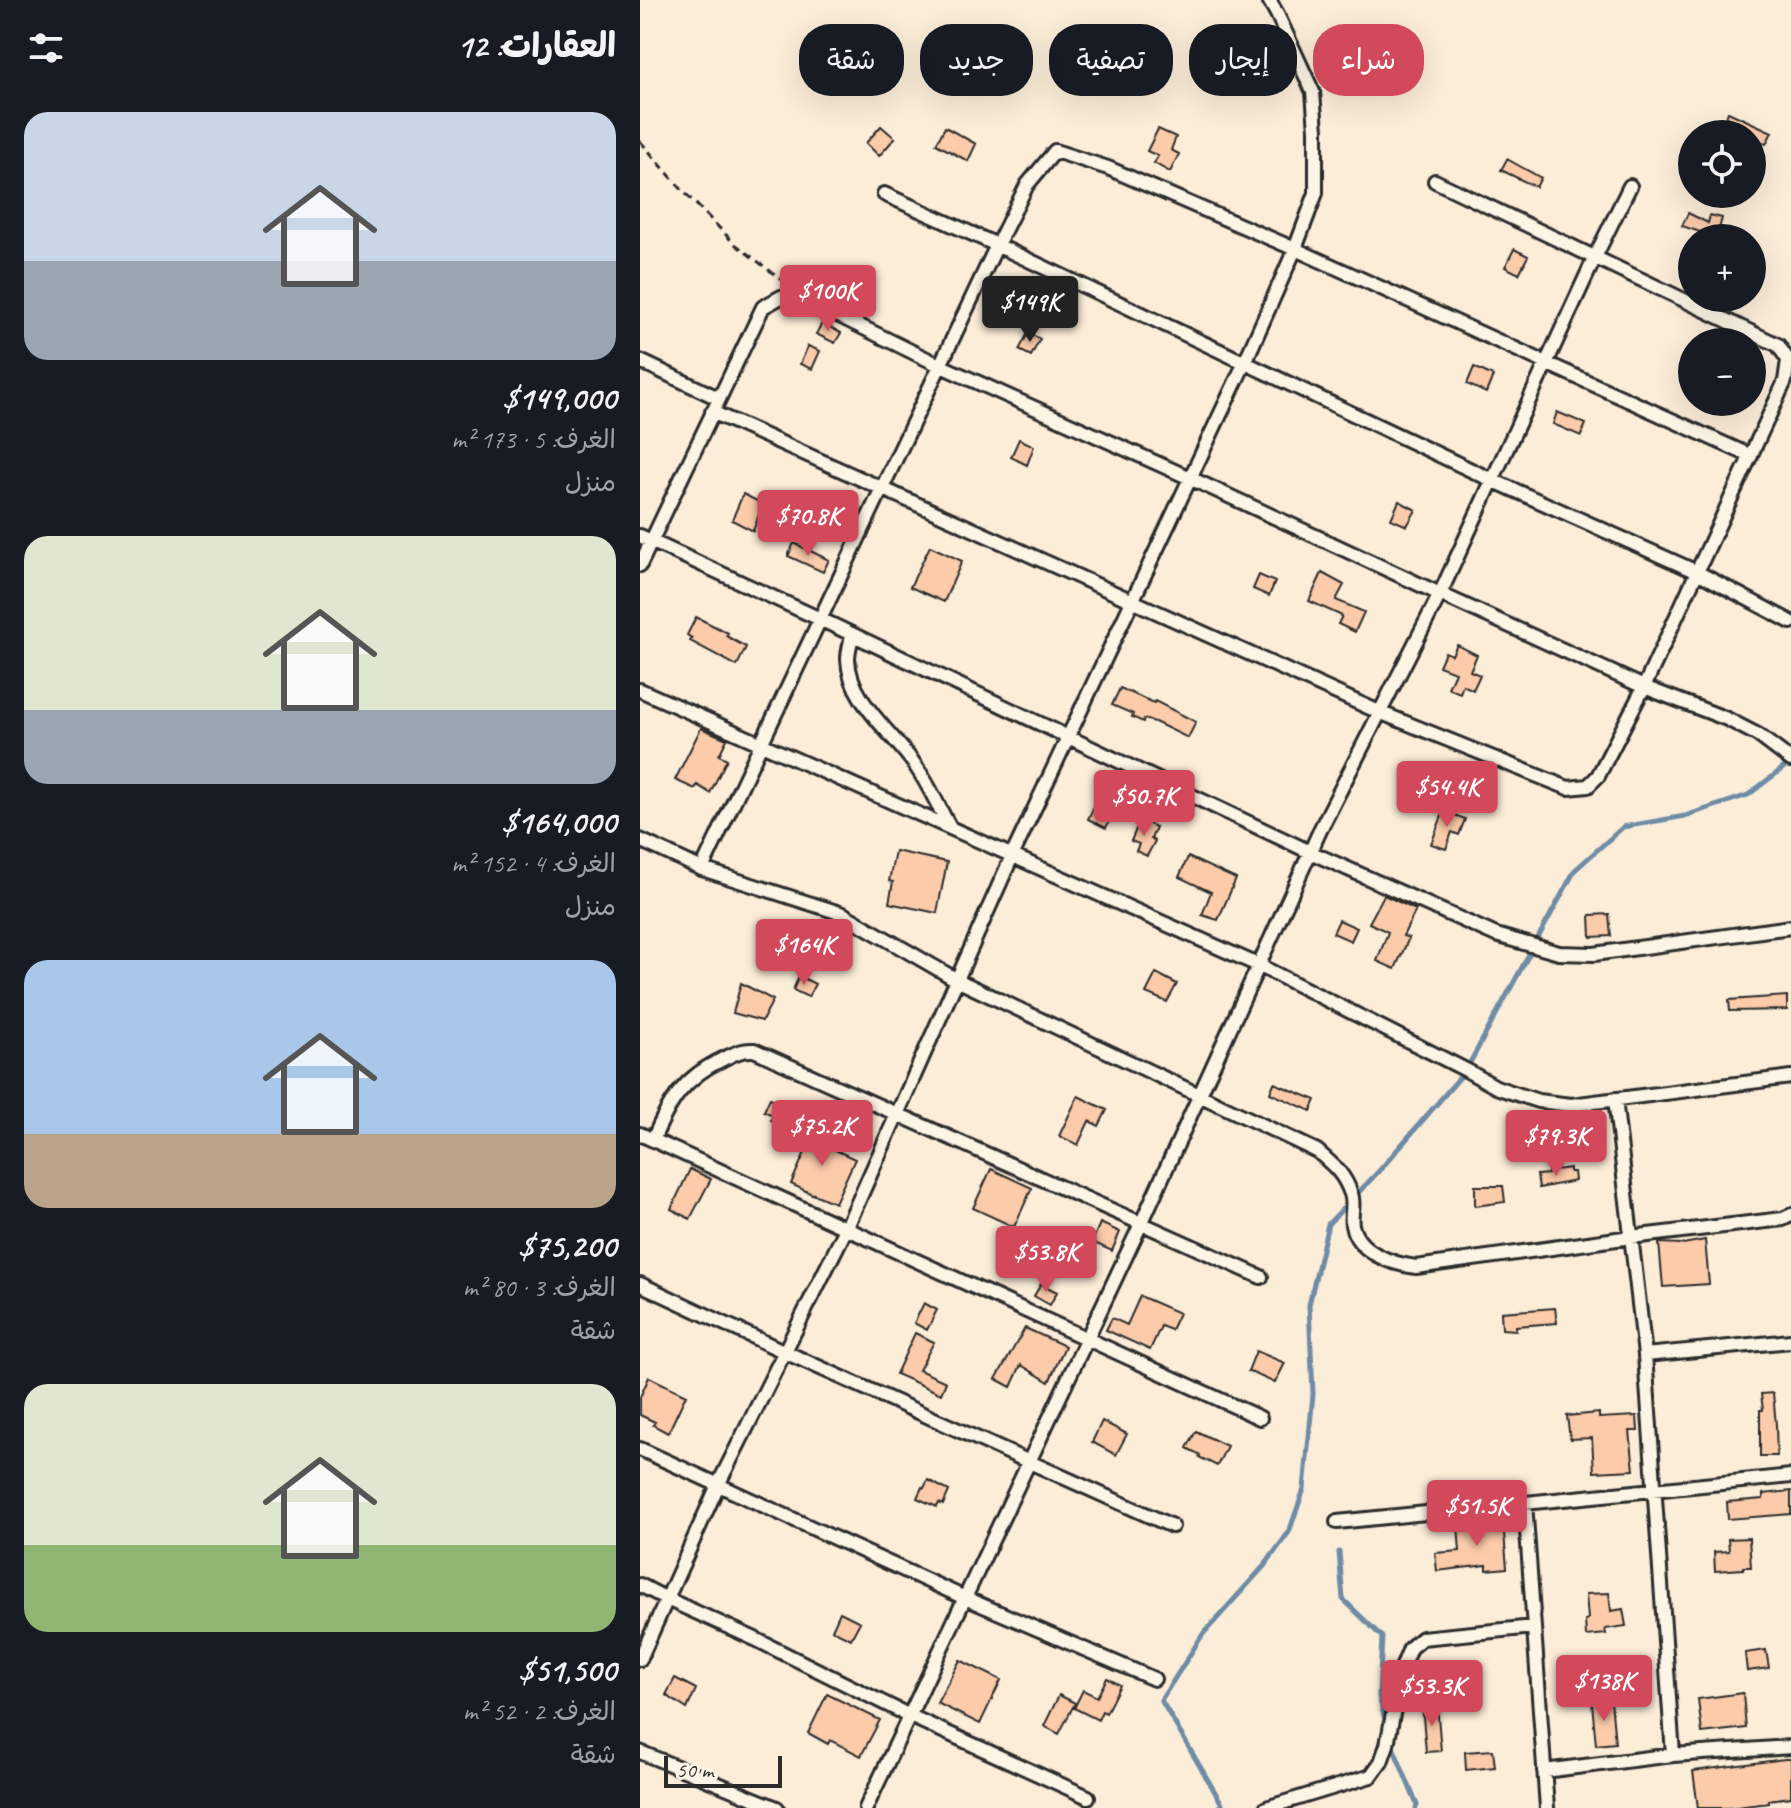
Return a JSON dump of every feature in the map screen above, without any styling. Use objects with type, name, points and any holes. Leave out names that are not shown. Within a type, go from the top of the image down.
[{"type":"street","points":[[640,1659],[718,1485],[846,1229],[1012,856],[1245,362],[1295,249],[1316,193],[1313,92],[1269,0]]},
{"type":"street","points":[[702,869],[997,245],[1027,185],[1055,151],[1108,168],[1295,249],[1751,456]]},
{"type":"street","points":[[712,412],[1379,712],[1568,788],[1588,786],[1598,776],[1644,687],[1785,381],[1788,360],[1778,345],[1435,181]]},
{"type":"street","points":[[866,1808],[1141,1224],[1310,852],[1440,594],[1630,186]]},
{"type":"street","points":[[884,194],[1492,480],[1697,572],[1791,622]]},
{"type":"street","points":[[640,565],[646,539],[763,307],[781,297],[809,301],[939,365],[1644,687],[1727,719],[1758,735],[1791,760]]},
{"type":"street","points":[[640,361],[718,398]]},
{"type":"street","points":[[646,539],[1310,852],[1496,935],[1559,953],[1594,954],[1791,927]]},
{"type":"street","points":[[852,634],[848,660],[854,685],[863,703],[917,768],[950,828]]},
{"type":"street","points":[[640,690],[1258,965],[1496,1087],[1538,1101],[1571,1105],[1791,1077]]},
{"type":"street","points":[[640,840],[702,869],[843,914],[957,980],[1317,1151],[1341,1172],[1353,1197],[1352,1226],[1361,1244],[1388,1261],[1416,1267],[1783,1219],[1791,1215]]},
{"type":"street","points":[[653,1140],[664,1115],[680,1091],[705,1067],[746,1049],[754,1050],[1261,1277]]},
{"type":"street","points":[[1615,1099],[1645,1355],[1673,1755]]},
{"type":"street","points":[[640,1134],[1260,1418]]},
{"type":"street","points":[[640,1284],[1172,1526]]},
{"type":"street","points":[[1645,1355],[1791,1341]]},
{"type":"street","points":[[640,1449],[965,1598],[1154,1679]]},
{"type":"street","points":[[1337,1522],[1791,1476]]},
{"type":"street","points":[[1525,1503],[1547,1808]]},
{"type":"street","points":[[640,1585],[910,1716],[1088,1797]]},
{"type":"street","points":[[1266,1808],[1371,1776],[1381,1762],[1387,1745],[1402,1668],[1410,1648],[1422,1638],[1534,1627]]},
{"type":"street","points":[[1544,1771],[1673,1755],[1791,1747]]},
{"type":"street","points":[[640,1752],[777,1808]]},
{"type":"path","points":[[640,141],[735,244],[785,282]]},
{"type":"building","points":[[1728,112],[1746,120],[1725,120]]},
{"type":"building","points":[[881,126],[895,138],[879,156],[866,143]]},
{"type":"building","points":[[945,127],[976,144],[968,161],[936,144]]},
{"type":"building","points":[[1158,129],[1176,137],[1171,150],[1179,154],[1170,172],[1154,163],[1158,156],[1147,151]]},
{"type":"building","points":[[1766,129],[1772,132],[1766,144]]},
{"type":"building","points":[[1507,159],[1541,178],[1536,187],[1501,170]]},
{"type":"building","points":[[1688,213],[1708,223],[1710,215],[1722,218],[1720,224],[1683,224]]},
{"type":"building","points":[[1514,249],[1528,256],[1519,274],[1505,267]]},
{"type":"building","points":[[822,323],[841,333],[835,343],[816,334]]},
{"type":"building","points":[[1028,333],[1040,339],[1031,356],[1019,350]]},
{"type":"building","points":[[808,346],[820,351],[812,369],[800,364]]},
{"type":"building","points":[[1474,367],[1493,376],[1486,393],[1467,384]]},
{"type":"building","points":[[1557,412],[1586,424],[1581,436],[1553,424]]},
{"type":"building","points":[[1019,439],[1034,446],[1027,465],[1011,457]]},
{"type":"building","points":[[743,494],[763,504],[753,531],[732,520]]},
{"type":"building","points":[[1399,501],[1416,510],[1407,526],[1391,519]]},
{"type":"building","points":[[794,543],[829,560],[823,572],[788,556]]},
{"type":"building","points":[[930,546],[962,561],[944,602],[910,587]]},
{"type":"building","points":[[1322,573],[1344,585],[1336,600],[1364,612],[1355,632],[1338,624],[1342,616],[1309,601]]},
{"type":"building","points":[[1259,575],[1275,582],[1269,596],[1253,589]]},
{"type":"building","points":[[696,617],[728,633],[726,636],[746,647],[737,666],[690,641],[692,638],[687,635]]},
{"type":"building","points":[[1457,645],[1477,655],[1470,671],[1480,675],[1473,690],[1463,685],[1460,693],[1448,688],[1455,672],[1439,666],[1445,652],[1452,655]]},
{"type":"building","points":[[1120,688],[1155,701],[1196,722],[1188,738],[1155,722],[1144,719],[1143,722],[1112,705]]},
{"type":"building","points":[[701,728],[727,739],[719,755],[727,759],[710,793],[697,785],[695,789],[675,780]]},
{"type":"building","points":[[1095,804],[1113,813],[1106,828],[1088,819]]},
{"type":"building","points":[[1444,811],[1465,819],[1459,835],[1452,832],[1446,849],[1431,844]]},
{"type":"building","points":[[1140,820],[1156,827],[1151,839],[1155,841],[1147,856],[1136,851],[1139,844],[1131,841]]},
{"type":"building","points":[[895,851],[947,862],[937,913],[889,903],[893,882],[889,881]]},
{"type":"building","points":[[1188,857],[1236,879],[1218,920],[1202,915],[1211,892],[1179,877]]},
{"type":"building","points":[[1384,895],[1416,910],[1403,936],[1409,938],[1395,969],[1377,961],[1388,932],[1369,923]]},
{"type":"building","points":[[1609,914],[1611,936],[1591,937],[1590,915]]},
{"type":"building","points":[[1339,920],[1357,928],[1351,941],[1333,933]]},
{"type":"building","points":[[1156,973],[1177,984],[1167,1002],[1146,993]]},
{"type":"building","points":[[799,976],[815,984],[808,997],[793,990]]},
{"type":"building","points":[[741,983],[773,1000],[762,1021],[733,1013]]},
{"type":"building","points":[[1787,996],[1787,1010],[1730,1011],[1729,1000]]},
{"type":"building","points":[[1274,1083],[1316,1100],[1311,1111],[1270,1093]]},
{"type":"building","points":[[1078,1096],[1107,1110],[1099,1126],[1089,1121],[1078,1145],[1059,1136]]},
{"type":"building","points":[[770,1098],[794,1109],[792,1127],[771,1120],[773,1115],[764,1111]]},
{"type":"building","points":[[807,1127],[824,1135],[820,1143],[855,1159],[835,1203],[791,1184],[809,1143],[801,1139]]},
{"type":"building","points":[[1570,1168],[1575,1181],[1539,1188],[1537,1175]]},
{"type":"building","points":[[690,1169],[711,1179],[690,1219],[671,1209]]},
{"type":"building","points":[[991,1169],[1032,1188],[1014,1227],[973,1208]]},
{"type":"building","points":[[1475,1186],[1503,1186],[1505,1202],[1475,1206]]},
{"type":"building","points":[[1100,1223],[1120,1232],[1112,1251],[1092,1242]]},
{"type":"building","points":[[1705,1240],[1709,1284],[1663,1287],[1659,1243],[1683,1244]]},
{"type":"building","points":[[1041,1284],[1057,1292],[1050,1305],[1034,1296]]},
{"type":"building","points":[[1140,1296],[1179,1313],[1171,1330],[1161,1326],[1150,1350],[1106,1330],[1112,1318],[1127,1325]]},
{"type":"building","points":[[924,1303],[937,1310],[927,1330],[914,1323]]},
{"type":"building","points":[[1555,1308],[1557,1323],[1516,1326],[1516,1330],[1502,1329],[1501,1312]]},
{"type":"building","points":[[1025,1328],[1065,1346],[1049,1382],[1021,1365],[1011,1387],[996,1379]]},
{"type":"building","points":[[915,1333],[934,1342],[919,1370],[946,1382],[941,1394],[896,1374]]},
{"type":"building","points":[[1256,1351],[1285,1363],[1275,1383],[1248,1371]]},
{"type":"building","points":[[649,1377],[686,1395],[668,1433],[640,1415],[640,1397]]},
{"type":"building","points":[[1773,1393],[1777,1456],[1760,1456],[1761,1394]]},
{"type":"building","points":[[1599,1413],[1599,1418],[1637,1416],[1638,1431],[1630,1431],[1634,1470],[1594,1472],[1592,1438],[1570,1439],[1567,1416]]},
{"type":"building","points":[[1102,1421],[1127,1434],[1116,1455],[1092,1442]]},
{"type":"building","points":[[1196,1431],[1227,1446],[1217,1466],[1187,1448]]},
{"type":"building","points":[[928,1480],[949,1491],[943,1505],[939,1503],[937,1507],[917,1498]]},
{"type":"building","points":[[1791,1491],[1791,1514],[1728,1519],[1727,1502],[1763,1499],[1763,1494]]},
{"type":"building","points":[[1503,1521],[1507,1568],[1487,1570],[1487,1565],[1437,1571],[1435,1553],[1460,1551],[1458,1526]]},
{"type":"building","points":[[1749,1538],[1751,1567],[1715,1571],[1714,1552],[1729,1551],[1728,1539]]},
{"type":"building","points":[[1609,1593],[1611,1611],[1623,1609],[1626,1626],[1605,1629],[1606,1634],[1586,1636],[1586,1594]]},
{"type":"building","points":[[840,1612],[860,1622],[851,1639],[832,1630]]},
{"type":"building","points":[[1766,1650],[1769,1668],[1747,1671],[1745,1653]]},
{"type":"building","points":[[960,1660],[1001,1680],[980,1724],[937,1703]]},
{"type":"building","points":[[675,1678],[696,1689],[687,1709],[666,1695]]},
{"type":"building","points":[[1107,1678],[1120,1685],[1106,1713],[1102,1711],[1098,1720],[1074,1708],[1083,1690],[1097,1697]]},
{"type":"building","points":[[1743,1693],[1746,1728],[1702,1733],[1698,1699]]},
{"type":"building","points":[[827,1694],[880,1720],[861,1756],[808,1733]]},
{"type":"building","points":[[1059,1695],[1075,1703],[1059,1734],[1044,1726]]},
{"type":"building","points":[[1611,1701],[1615,1743],[1596,1745],[1592,1703]]},
{"type":"building","points":[[1437,1704],[1441,1751],[1426,1752],[1422,1705]]},
{"type":"building","points":[[1493,1750],[1495,1767],[1466,1770],[1465,1752]]},
{"type":"building","points":[[1791,1759],[1791,1797],[1729,1808],[1698,1808],[1693,1771]]},
{"type":"waterway","points":[[1219,1808],[1222,1804],[1161,1700],[1203,1634],[1265,1565],[1289,1532],[1304,1489],[1313,1394],[1309,1305],[1328,1224],[1379,1171],[1466,1070],[1575,870],[1623,827],[1685,816],[1748,795],[1791,762]]},
{"type":"waterway","points":[[1339,1552],[1343,1599],[1382,1637],[1379,1696],[1387,1729]]},
{"type":"waterway","points":[[1391,1742],[1416,1808]]}]
